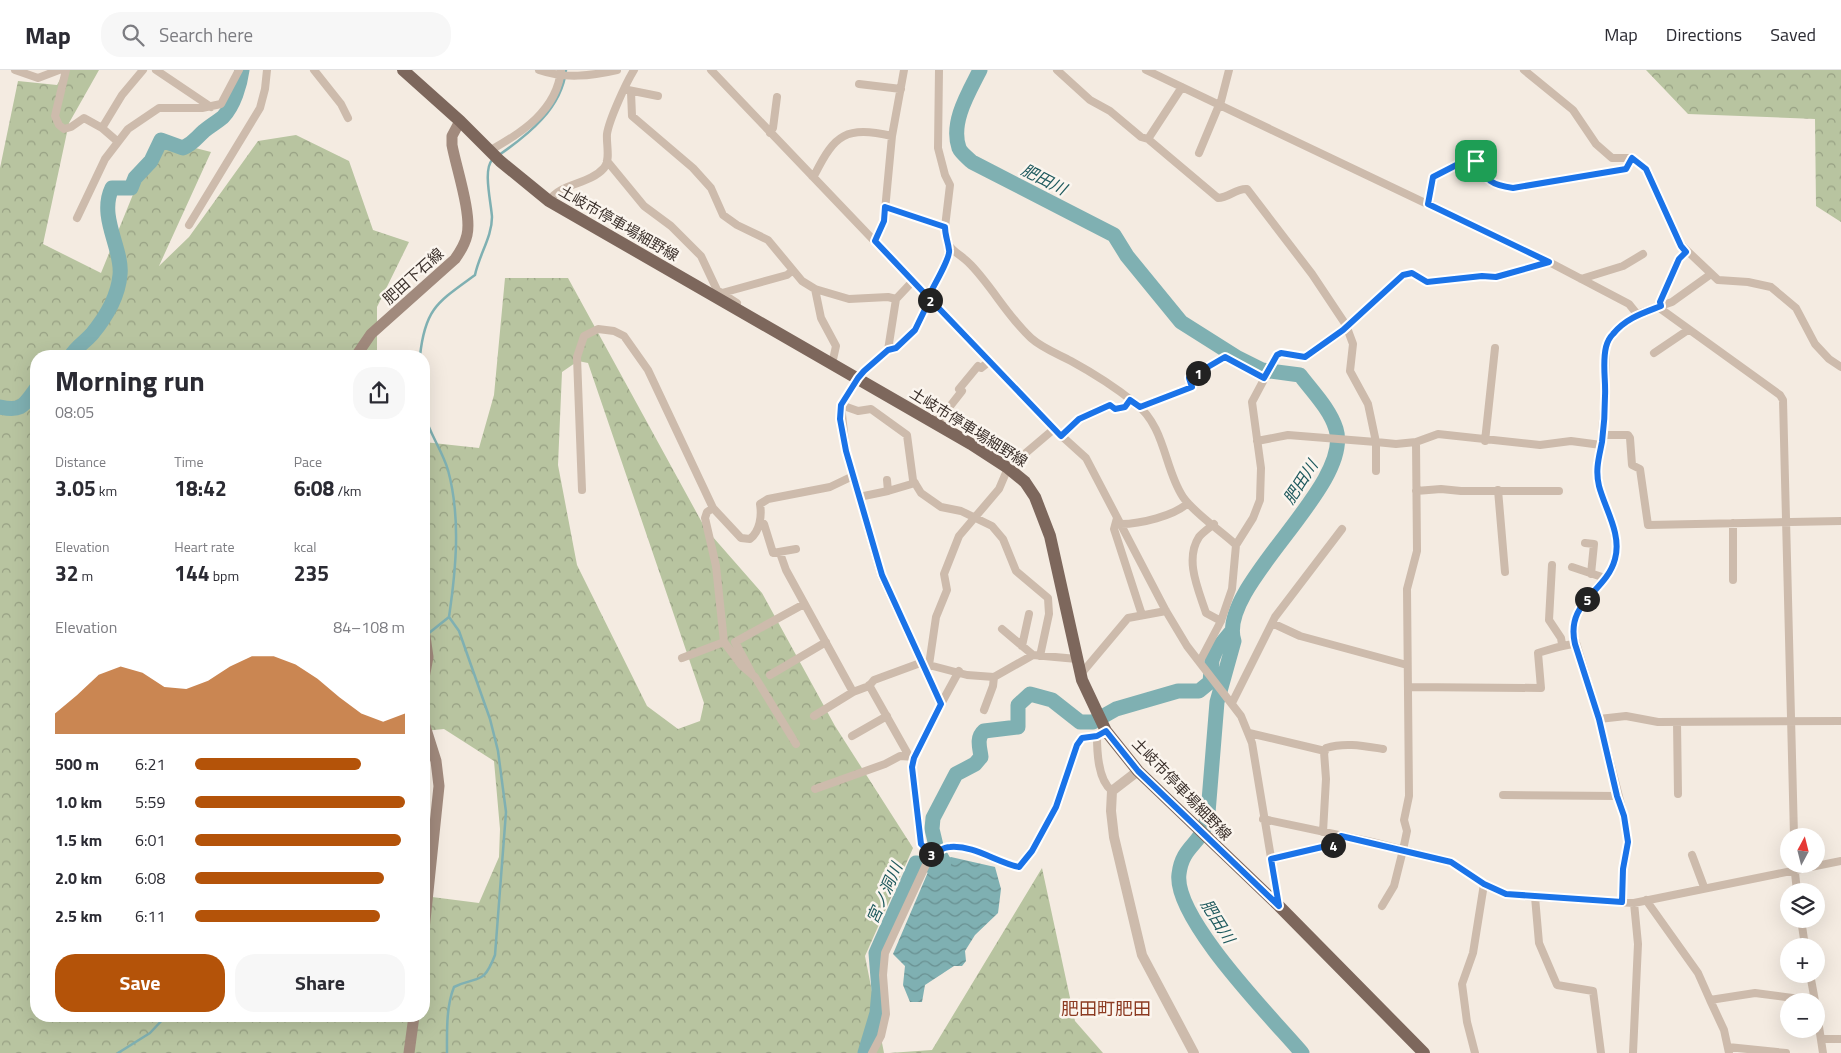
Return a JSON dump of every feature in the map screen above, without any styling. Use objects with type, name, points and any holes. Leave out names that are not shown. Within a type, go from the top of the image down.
[{"type":"main road","name":"土岐市停車場細野線","points":[[403,70],[460,120],[494,155],[548,201],[932,421],[1008,468],[1025,482],[1044,516],[1080,674],[1102,734],[1210,842],[1279,906],[1424,1053]]},
{"type":"main road","name":"肥田下石線","points":[[360,350],[371,334],[455,259],[462,247],[467,234],[468,220],[452,146],[452,136],[460,120]]},
{"type":"main road","points":[[430,742],[436,761],[439,786],[430,872]]},
{"type":"main road","points":[[409,1053],[413,1022]]},
{"type":"street","points":[[15,70],[38,78],[60,70]]},
{"type":"street","points":[[66,70],[54,116],[59,125],[67,128],[84,118],[102,128],[117,141]]},
{"type":"street","points":[[102,128],[122,95],[143,70]]},
{"type":"street","points":[[156,70],[211,107]]},
{"type":"street","points":[[77,218],[105,159],[128,129],[159,108],[211,107],[221,104],[239,70]]},
{"type":"street","points":[[189,225],[260,108],[267,70]]},
{"type":"street","points":[[314,70],[342,104],[348,118]]},
{"type":"street","points":[[539,70],[585,76],[617,70]]},
{"type":"street","points":[[712,70],[912,282],[1054,429],[1086,458],[1166,611],[1187,646],[1232,703],[1249,733],[1279,906]]},
{"type":"street","points":[[875,241],[884,221],[892,136],[904,70]]},
{"type":"street","points":[[939,70],[938,148],[944,175],[950,186],[945,239],[959,256],[970,263],[1018,325],[1033,340],[1085,369],[1140,407],[1164,446],[1182,495],[1188,503],[1236,545]]},
{"type":"street","points":[[1057,70],[1090,100],[1110,111],[1141,137],[1148,139],[1218,198],[1223,198],[1240,188],[1247,189],[1312,274],[1346,326],[1353,344],[1350,371],[1368,404],[1376,442],[1376,471]]},
{"type":"street","points":[[1146,70],[1549,262],[1629,304],[1636,314]]},
{"type":"street","points":[[1199,153],[1219,105],[1229,70]]},
{"type":"street","points":[[1524,70],[1573,110],[1596,144],[1612,158],[1632,158],[1646,169],[1681,246],[1686,252],[1718,280],[1748,282],[1771,287],[1796,308],[1815,344],[1829,359],[1841,368]]},
{"type":"street","points":[[630,72],[628,90],[632,116],[693,168],[711,188],[723,215],[737,225],[768,240],[792,271],[815,289],[849,299],[888,297],[896,299]]},
{"type":"street","points":[[494,155],[537,118],[551,100],[564,73]]},
{"type":"street","points":[[859,84],[901,89]]},
{"type":"street","points":[[1148,139],[1182,87]]},
{"type":"street","points":[[628,90],[658,96]]},
{"type":"street","points":[[548,201],[555,192],[582,182],[600,171],[607,161],[607,132],[628,90]]},
{"type":"street","points":[[770,132],[773,128],[777,97]]},
{"type":"street","points":[[812,176],[815,174],[829,146],[844,136],[859,132],[892,136]]},
{"type":"street","points":[[1428,204],[1433,177],[1470,158],[1476,161],[1484,176],[1496,185],[1513,188],[1626,169],[1632,158]]},
{"type":"street","points":[[607,161],[644,206],[671,226],[700,256],[713,285],[749,310],[750,318]]},
{"type":"street","points":[[885,207],[945,227]]},
{"type":"street","points":[[941,704],[925,663],[882,575],[846,451],[840,419],[841,405],[858,378],[888,350],[896,348],[915,330],[948,260],[950,250],[948,242]]},
{"type":"street","points":[[1660,307],[1660,302],[1679,259],[1686,252]]},
{"type":"street","points":[[1581,279],[1623,266],[1643,254]]},
{"type":"street","points":[[1200,661],[1221,621],[1232,589],[1236,545],[1253,518],[1260,500],[1262,478],[1252,402],[1277,355],[1281,353],[1305,357],[1346,326],[1403,275],[1412,273],[1427,282],[1482,276],[1496,277],[1549,262]]},
{"type":"street","points":[[722,293],[787,275],[792,271]]},
{"type":"street","points":[[1622,902],[1623,869],[1628,842],[1624,816],[1617,796],[1599,719],[1574,636],[1575,619],[1581,606],[1612,569],[1617,549],[1613,525],[1598,481],[1597,458],[1602,435],[1606,346],[1613,334],[1636,314],[1672,302],[1711,274]]},
{"type":"street","points":[[888,350],[896,299],[912,282]]},
{"type":"street","points":[[815,289],[821,318],[836,346],[832,364]]},
{"type":"street","points":[[1660,307],[1688,330],[1780,395],[1783,400],[1794,828]]},
{"type":"street","points":[[582,490],[577,357],[584,336],[598,329],[614,331],[624,336],[648,370],[713,508],[741,538],[750,538],[756,534],[760,521],[760,504],[768,499],[830,487],[853,476]]},
{"type":"street","points":[[1654,353],[1688,330]]},
{"type":"street","points":[[1485,440],[1495,348]]},
{"type":"street","points":[[1140,407],[1192,387],[1189,378],[1225,357],[1264,377]]},
{"type":"street","points":[[932,421],[940,418],[962,391],[959,389],[973,370],[990,361]]},
{"type":"street","points":[[1061,436],[1079,419],[1110,405],[1115,409],[1125,407],[1130,400]]},
{"type":"street","points":[[814,716],[853,692],[869,685],[874,680],[925,663],[959,671],[967,675],[994,677],[1036,655],[1049,614],[1048,598],[1016,571],[998,531],[974,518],[954,509],[937,505],[925,498],[914,483],[907,435],[871,409],[858,411],[841,405]]},
{"type":"street","points":[[925,663],[936,618],[947,590],[944,574],[959,536],[998,490],[1008,468],[1054,429]]},
{"type":"street","points":[[1257,441],[1288,436],[1349,439],[1396,444],[1416,442],[1438,434],[1540,445],[1571,441],[1601,445]]},
{"type":"street","points":[[1602,435],[1628,435],[1630,438],[1632,465],[1640,469],[1648,525],[1841,521]]},
{"type":"street","points":[[1382,906],[1394,886],[1407,831],[1404,820],[1410,787],[1406,589],[1418,551],[1416,442]]},
{"type":"street","points":[[887,480],[888,491]]},
{"type":"street","points":[[859,497],[914,483]]},
{"type":"street","points":[[1416,490],[1559,491]]},
{"type":"street","points":[[1498,490],[1505,572]]},
{"type":"street","points":[[1119,521],[1154,519],[1183,508],[1188,503]]},
{"type":"street","points":[[713,508],[707,512],[705,518],[716,566],[724,642],[751,674]]},
{"type":"street","points":[[760,521],[764,524],[774,553],[796,549]]},
{"type":"street","points":[[1119,521],[1114,529],[1142,615]]},
{"type":"street","points":[[1733,523],[1733,580]]},
{"type":"street","points":[[1214,524],[1199,538],[1194,551],[1193,569],[1206,613],[1221,621]]},
{"type":"street","points":[[1232,703],[1272,623],[1286,601],[1342,528]]},
{"type":"street","points":[[1585,543],[1594,544],[1590,574]]},
{"type":"street","points":[[780,553],[786,570],[853,692]]},
{"type":"street","points":[[1552,565],[1549,620],[1561,638],[1562,644]]},
{"type":"street","points":[[1572,566],[1605,578]]},
{"type":"street","points":[[796,744],[751,674],[735,642],[804,604]]},
{"type":"street","points":[[1080,674],[1128,618],[1166,611]]},
{"type":"street","points":[[1022,646],[1029,614]]},
{"type":"street","points":[[1272,623],[1300,636],[1407,665]]},
{"type":"street","points":[[1002,629],[1036,655],[1077,659]]},
{"type":"street","points":[[682,658],[724,642]]},
{"type":"street","points":[[770,675],[826,642]]},
{"type":"street","points":[[1408,687],[1541,688],[1538,653],[1554,649],[1562,644],[1575,644]]},
{"type":"street","points":[[931,854],[921,844],[919,836],[912,775],[912,756],[959,671]]},
{"type":"street","points":[[984,710],[994,686],[994,677]]},
{"type":"street","points":[[869,685],[886,716],[912,756]]},
{"type":"street","points":[[852,736],[886,716]]},
{"type":"street","points":[[1599,719],[1626,716],[1649,721],[1677,722],[1841,722]]},
{"type":"street","points":[[1677,722],[1678,794]]},
{"type":"street","points":[[1249,733],[1325,751],[1336,745],[1383,749]]},
{"type":"street","points":[[872,1053],[881,1036],[886,1014],[883,975],[885,953],[931,854],[944,848],[960,847],[1019,867],[1032,851],[1056,807],[1077,745],[1082,738],[1102,734],[1103,779],[1106,787],[1112,792]]},
{"type":"street","points":[[1323,832],[1326,779],[1325,751]]},
{"type":"street","points":[[815,789],[885,764],[894,758],[912,756]]},
{"type":"street","points":[[1138,771],[1112,792],[1111,811],[1114,837],[1142,955],[1194,1053]]},
{"type":"street","points":[[1503,795],[1617,796]]},
{"type":"street","points":[[1264,819],[1451,862],[1484,884],[1506,894],[1535,897],[1634,902],[1780,870]]},
{"type":"street","points":[[1271,859],[1335,844],[1341,836]]},
{"type":"street","points":[[1692,855],[1704,888]]},
{"type":"street","points":[[1825,863],[1841,861]]},
{"type":"street","points":[[1475,1053],[1467,1022],[1462,984],[1473,953],[1484,884]]},
{"type":"street","points":[[1535,897],[1539,944],[1557,985],[1594,991],[1601,1053]]},
{"type":"street","points":[[1646,900],[1698,973],[1724,1030],[1729,1050],[1786,1053]]},
{"type":"street","points":[[1633,1053],[1638,944],[1634,902]]},
{"type":"street","points":[[1710,1000],[1755,993],[1780,996]]},
{"type":"street","points":[[1823,1053],[1822,1039],[1841,1039]]},
{"type":"green space","points":[[65,70],[99,70],[69,123],[43,244],[101,273],[156,138],[211,152],[159,266],[189,237],[258,141],[296,135],[349,161],[373,230],[409,242],[377,307],[377,350],[30,350],[30,1022],[430,1022],[430,888],[432,897],[479,903],[499,857],[500,829],[494,761],[444,729],[430,730],[430,443],[479,448],[494,395],[505,278],[568,278],[705,528],[762,593],[835,726],[913,848],[865,956],[884,1053],[0,1053],[0,168],[18,81],[57,85]],"holes":[[[578,361],[588,363],[704,703],[700,721],[678,729],[647,706],[577,565],[558,465],[562,372]]]},
{"type":"green space","points":[[1646,70],[1841,70],[1841,222],[1816,206],[1815,119],[1688,114]]},
{"type":"green space","points":[[1042,868],[1075,1021],[1103,1053],[889,1053],[932,1050]]},
{"type":"water","points":[[951,857],[995,867],[1001,889],[998,913],[975,935],[965,951],[966,961],[962,966],[954,966],[925,985],[922,1002],[910,1002],[903,985],[905,966],[893,954],[931,865]]},
{"type":"waterway","points":[[75,350],[92,334],[102,321],[114,299],[119,283],[120,265],[108,210],[108,199],[112,188],[131,188],[135,178],[151,161],[161,140],[183,148],[223,117],[236,95],[242,70]]},
{"type":"waterway","points":[[499,155],[521,139],[551,108],[563,84],[566,70]]},
{"type":"waterway","name":"肥田川","points":[[980,70],[966,97],[959,118],[957,138],[959,148],[963,154],[972,162],[1114,235],[1127,256],[1181,322],[1238,358],[1262,370],[1300,375],[1325,407],[1336,429],[1336,452],[1325,479],[1307,507],[1263,565],[1245,593],[1234,619],[1234,641],[1217,702],[1208,813],[1201,834],[1183,858],[1179,874],[1181,893],[1192,916],[1208,941],[1227,967],[1302,1053]]},
{"type":"waterway","points":[[421,350],[430,316],[443,300],[475,275],[488,239],[491,224],[488,171],[492,160]]},
{"type":"waterway","points":[[0,407],[18,408],[30,396]]},
{"type":"waterway","points":[[430,430],[448,470],[455,506],[456,525],[454,581],[449,617],[430,632]]},
{"type":"waterway","points":[[447,1053],[448,1011],[454,987],[483,976],[495,955],[506,812],[498,751],[490,719],[459,631],[449,617]]},
{"type":"waterway","name":"宮ノ洞川","points":[[865,1053],[877,1013],[879,991],[876,953],[916,863],[934,866],[944,862],[937,850],[932,829],[933,818],[956,774],[975,764],[981,757],[979,743],[984,731],[1018,727],[1018,705],[1030,694],[1052,700],[1080,722],[1093,722],[1116,709],[1178,691],[1199,691],[1210,682],[1212,660],[1216,650],[1231,632]]},
{"type":"waterway","points":[[118,1053],[150,1033],[160,1022]]},
{"type":"district","name":"肥田町肥田","points":[[1106,1008]]},
{"type":"route","points":[[1476,161],[1470,158],[1433,177],[1428,204],[1549,262],[1496,277],[1482,276],[1427,282],[1412,273],[1403,275],[1343,330],[1305,357],[1281,353],[1277,355],[1264,378],[1225,357],[1189,378],[1192,387],[1140,407],[1130,400],[1125,407],[1115,409],[1110,405],[1079,419],[1061,436],[930,299],[912,282],[875,241],[884,221],[885,207],[920,217],[945,227],[945,239],[950,250],[948,260],[938,275],[928,297],[930,299],[915,330],[896,348],[888,350],[858,378],[841,405],[840,419],[846,451],[882,575],[941,704],[938,714],[914,758],[912,767],[919,836],[921,844],[931,854],[935,854],[944,848],[960,847],[1019,867],[1032,851],[1056,807],[1061,796],[1072,755],[1077,745],[1082,738],[1097,736],[1106,731],[1138,771],[1279,906],[1271,859],[1335,844],[1338,843],[1341,836],[1451,862],[1484,884],[1506,894],[1622,902],[1623,869],[1628,842],[1624,816],[1617,796],[1599,719],[1575,644],[1575,619],[1581,606],[1612,569],[1616,559],[1616,540],[1613,525],[1599,487],[1597,464],[1601,445],[1605,397],[1604,357],[1606,346],[1613,334],[1636,314],[1661,306],[1660,302],[1678,266],[1679,259],[1686,252],[1681,246],[1646,169],[1632,158],[1626,169],[1513,188],[1496,185],[1484,176],[1476,161]]}]
